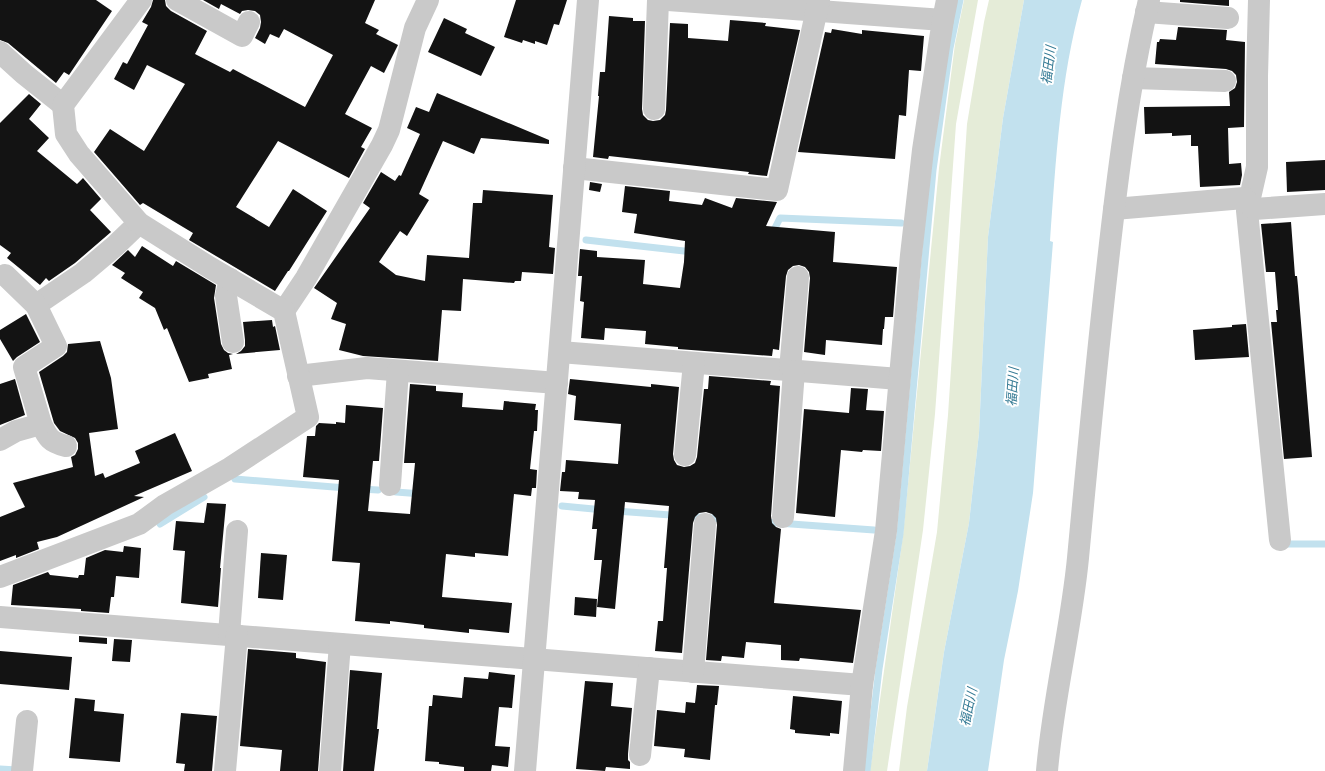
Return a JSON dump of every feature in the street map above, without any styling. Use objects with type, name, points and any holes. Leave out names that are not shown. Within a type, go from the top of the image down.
[{"type":"street","points":[[141,0],[63,105],[66,134],[79,154],[139,223],[284,311]]},
{"type":"street","points":[[177,0],[242,36],[249,22]]},
{"type":"street","points":[[0,577],[139,524],[165,505],[230,468],[308,416],[284,311],[306,278],[382,145],[389,130],[415,28],[428,0]]},
{"type":"street","points":[[525,771],[588,0]]},
{"type":"street","points":[[654,109],[658,0]]},
{"type":"street","points":[[669,0],[945,10],[923,150],[886,531],[862,685],[854,771]]},
{"type":"street","points":[[1259,0],[1257,166],[1247,211],[1280,540]]},
{"type":"street","points":[[574,168],[777,190],[818,5]]},
{"type":"street","points":[[1048,771],[1053,719],[1074,593],[1096,367],[1114,209],[1133,78],[1148,6],[1228,18]]},
{"type":"street","points":[[0,52],[24,74],[63,105]]},
{"type":"street","points":[[1133,78],[1225,81]]},
{"type":"street","points":[[1114,209],[1244,198],[1254,209],[1325,204]]},
{"type":"street","points":[[36,305],[83,273],[139,223]]},
{"type":"street","points":[[2,275],[36,305],[56,346],[24,367],[41,424],[48,438],[57,444],[66,446]]},
{"type":"street","points":[[783,517],[798,277]]},
{"type":"street","points":[[230,279],[226,296],[233,342]]},
{"type":"street","points":[[560,352],[900,379]]},
{"type":"street","points":[[685,455],[694,363]]},
{"type":"street","points":[[298,376],[367,368],[557,383]]},
{"type":"street","points":[[390,485],[398,371]]},
{"type":"street","points":[[0,440],[16,431],[41,424]]},
{"type":"street","points":[[693,672],[705,524]]},
{"type":"street","points":[[225,771],[237,531]]},
{"type":"street","points":[[0,617],[862,685]]},
{"type":"street","points":[[330,771],[340,644]]},
{"type":"street","points":[[640,754],[649,668]]},
{"type":"street","points":[[22,771],[27,721]]},
{"type":"green space","points":[[964,0],[978,0],[956,124],[935,414],[923,530],[887,771],[870,771],[903,535],[939,168],[955,44]]},
{"type":"green space","points":[[989,0],[1024,0],[1003,118],[988,237],[979,433],[969,523],[944,652],[927,771],[899,771],[907,707],[937,532],[948,415],[967,124]]},
{"type":"water","name":"福田川","points":[[1024,0],[1082,0],[1064,90],[1057,150],[1050,241],[1053,242],[1033,493],[1018,591],[1004,660],[988,771],[927,771],[944,652],[969,523],[979,433],[988,237],[1003,118]]},
{"type":"building","points":[[0,0],[96,0],[112,11],[69,75],[64,72],[56,83],[8,43],[0,40]]},
{"type":"building","points":[[153,0],[165,0],[166,6],[171,11],[207,31],[195,54],[230,72],[233,69],[305,107],[333,55],[284,29],[279,38],[270,34],[265,44],[255,38],[261,22],[260,15],[255,11],[242,11],[240,14],[221,4],[219,9],[203,0],[375,0],[365,23],[379,30],[376,34],[398,45],[384,73],[371,66],[345,114],[372,128],[361,147],[365,149],[349,178],[278,141],[236,207],[269,227],[293,189],[327,211],[275,291],[189,240],[193,233],[143,203],[140,205],[94,152],[110,129],[144,151],[185,84],[147,65],[134,90],[114,79],[123,62],[127,64],[148,25],[142,22],[151,7]]},
{"type":"building","points":[[516,0],[567,0],[559,25],[554,24],[547,45],[535,41],[535,44],[523,40],[522,43],[504,37]]},
{"type":"building","points":[[1180,0],[1229,0],[1229,6],[1180,2]]},
{"type":"building","points":[[609,16],[633,18],[633,21],[645,21],[642,109],[643,115],[648,120],[653,121],[660,120],[665,115],[666,110],[670,23],[688,24],[688,38],[728,41],[730,20],[766,23],[765,26],[800,30],[767,176],[748,174],[749,172],[609,156],[608,159],[593,157],[600,72],[605,72]]},
{"type":"building","points":[[444,18],[467,29],[465,33],[495,47],[481,76],[428,52]]},
{"type":"building","points":[[1178,27],[1227,30],[1226,40],[1245,42],[1244,127],[1228,128],[1229,164],[1241,163],[1242,175],[1240,185],[1200,187],[1198,146],[1191,146],[1191,135],[1172,136],[1172,133],[1145,134],[1144,107],[1230,106],[1229,92],[1235,88],[1237,82],[1236,75],[1232,71],[1226,69],[1155,64],[1157,42],[1159,42],[1160,39],[1176,40]]},
{"type":"building","points":[[832,29],[862,34],[862,30],[924,36],[921,71],[909,70],[906,116],[899,115],[895,159],[798,152],[825,32],[831,33]]},
{"type":"building","points":[[437,93],[549,140],[549,144],[481,138],[474,154],[443,141],[419,194],[429,200],[407,236],[400,231],[379,262],[396,275],[425,281],[427,255],[469,258],[473,203],[482,203],[483,190],[553,195],[549,247],[555,248],[553,274],[522,272],[521,281],[515,281],[514,283],[463,279],[461,311],[442,310],[438,361],[363,356],[339,350],[346,324],[331,319],[337,303],[314,288],[370,208],[363,203],[381,172],[395,181],[399,175],[401,176],[420,134],[407,128],[416,107],[429,112]]},
{"type":"building","points":[[29,94],[41,104],[29,119],[49,138],[37,151],[77,184],[83,178],[101,199],[90,210],[111,232],[75,263],[49,281],[46,278],[40,285],[7,258],[11,253],[0,245],[0,123]]},
{"type":"building","points":[[1325,160],[1325,190],[1287,192],[1286,162]]},
{"type":"building","points":[[590,182],[602,184],[600,192],[589,190]]},
{"type":"building","points":[[625,186],[670,191],[669,201],[702,205],[705,198],[732,208],[736,198],[777,202],[766,226],[835,232],[833,262],[897,267],[893,317],[885,317],[882,345],[826,340],[825,355],[804,352],[810,278],[809,272],[805,267],[799,265],[793,266],[788,270],[786,276],[779,350],[773,349],[772,356],[678,349],[678,347],[645,344],[646,331],[605,328],[604,340],[581,338],[584,302],[580,301],[582,276],[578,276],[580,249],[597,251],[597,257],[645,260],[643,284],[680,288],[684,262],[685,241],[634,233],[637,214],[622,212]]},
{"type":"building","points":[[1291,222],[1295,276],[1297,276],[1298,286],[1312,457],[1284,459],[1271,322],[1277,322],[1276,310],[1278,310],[1275,272],[1266,272],[1261,224]]},
{"type":"building","points":[[142,246],[173,266],[176,261],[216,285],[214,298],[221,344],[224,350],[233,354],[229,355],[232,369],[208,374],[209,378],[189,382],[167,328],[164,330],[155,308],[139,298],[143,292],[121,278],[125,273],[112,265],[128,250],[135,257]]},
{"type":"building","points":[[26,314],[40,342],[13,361],[0,339],[0,330]]},
{"type":"building","points":[[272,320],[273,327],[275,326],[280,350],[236,354],[245,346],[243,322]]},
{"type":"building","points":[[1246,324],[1249,357],[1195,360],[1193,330],[1232,327],[1232,325]]},
{"type":"building","points":[[100,341],[111,378],[118,429],[89,433],[95,476],[103,473],[105,478],[140,463],[135,451],[175,433],[192,471],[134,496],[144,497],[57,537],[37,542],[39,549],[16,558],[16,555],[0,561],[0,517],[25,507],[13,483],[73,467],[71,457],[75,455],[78,449],[78,443],[75,438],[60,431],[54,423],[39,372],[63,356],[67,352],[68,344]]},
{"type":"building","points":[[709,376],[771,381],[770,385],[780,386],[771,516],[772,523],[781,529],[774,603],[861,610],[853,663],[800,658],[799,661],[781,660],[781,645],[746,642],[744,658],[722,656],[721,661],[706,660],[717,525],[716,518],[712,514],[706,512],[699,513],[695,517],[693,523],[682,653],[655,651],[658,621],[663,621],[667,568],[664,568],[669,506],[625,502],[615,609],[597,607],[602,560],[594,560],[597,529],[592,529],[595,500],[578,499],[579,492],[560,491],[562,472],[565,472],[566,460],[618,464],[621,424],[574,420],[576,396],[568,394],[570,379],[651,387],[651,384],[679,387],[673,454],[677,465],[684,467],[695,463],[697,457],[704,389],[708,389]]},
{"type":"building","points":[[15,379],[25,415],[0,425],[0,384]]},
{"type":"building","points":[[410,384],[436,386],[436,391],[463,393],[462,407],[503,410],[504,401],[536,404],[535,410],[538,410],[537,431],[534,431],[530,469],[537,470],[536,488],[532,488],[531,496],[514,494],[508,556],[475,553],[475,557],[446,554],[442,597],[512,603],[509,633],[469,629],[469,633],[424,628],[424,625],[390,621],[390,624],[355,621],[360,563],[332,561],[339,480],[303,477],[307,436],[315,436],[316,426],[319,423],[345,423],[346,405],[383,408],[379,461],[373,461],[368,511],[410,514],[415,463],[404,463]]},
{"type":"building","points":[[851,388],[868,389],[866,410],[884,411],[881,451],[863,450],[862,452],[841,450],[835,517],[796,513],[804,409],[849,413]]},
{"type":"building","points":[[207,503],[226,504],[218,607],[181,603],[185,551],[173,550],[176,521],[204,523]]},
{"type":"building","points":[[124,546],[141,548],[139,578],[116,576],[114,597],[111,597],[109,613],[81,611],[81,609],[11,605],[13,585],[48,572],[50,575],[78,578],[79,575],[84,575],[86,558],[105,550],[123,552]]},
{"type":"building","points":[[261,553],[287,555],[283,600],[258,598]]},
{"type":"building","points":[[575,597],[597,599],[596,617],[574,615]]},
{"type":"building","points":[[79,636],[107,638],[107,644],[79,642]]},
{"type":"building","points":[[114,639],[132,640],[130,662],[112,661]]},
{"type":"building","points":[[248,649],[296,653],[296,658],[326,662],[318,771],[280,771],[282,750],[240,746]]},
{"type":"building","points":[[0,651],[72,657],[69,690],[0,684]]},
{"type":"building","points":[[350,670],[382,673],[377,729],[379,729],[374,771],[343,771]]},
{"type":"building","points":[[489,672],[515,675],[512,708],[499,707],[495,746],[510,747],[508,767],[492,765],[491,771],[464,771],[464,767],[425,761],[429,706],[432,706],[433,695],[462,698],[464,677],[488,679]]},
{"type":"building","points":[[585,681],[613,683],[611,706],[632,708],[628,754],[630,769],[606,767],[605,771],[576,769]]},
{"type":"building","points":[[697,685],[719,686],[717,705],[715,705],[710,760],[684,757],[685,749],[654,746],[657,710],[685,713],[686,702],[695,703]]},
{"type":"building","points":[[793,696],[842,701],[839,734],[830,733],[830,736],[795,733],[795,730],[790,729]]},
{"type":"building","points":[[75,698],[95,700],[94,711],[124,714],[120,762],[69,758]]},
{"type":"building","points":[[181,713],[217,716],[212,771],[184,771],[185,764],[176,763]]},
{"type":"waterway","points":[[867,771],[879,669],[900,534],[933,170],[950,48],[960,0]]},
{"type":"waterway","points":[[772,234],[780,218],[901,223]]},
{"type":"waterway","points":[[586,240],[693,252]]},
{"type":"waterway","points":[[235,479],[346,488]]},
{"type":"waterway","points":[[361,489],[378,490]]},
{"type":"waterway","points":[[396,492],[422,494]]},
{"type":"waterway","points":[[160,524],[204,497]]},
{"type":"waterway","points":[[562,506],[604,510]]},
{"type":"waterway","points":[[616,511],[725,519]]},
{"type":"waterway","points":[[764,522],[874,530]]},
{"type":"waterway","points":[[1282,544],[1325,544]]},
{"type":"waterway","points":[[0,769],[17,770]]}]
